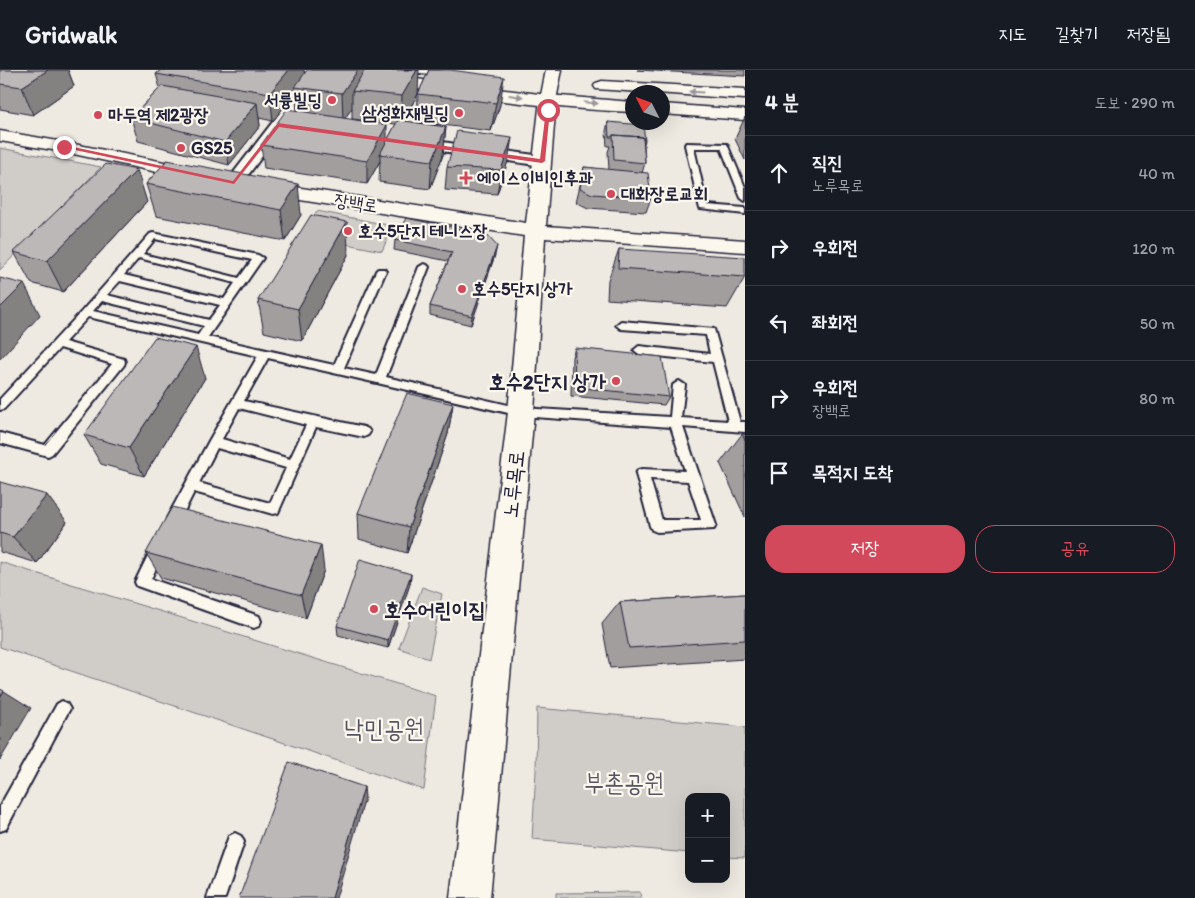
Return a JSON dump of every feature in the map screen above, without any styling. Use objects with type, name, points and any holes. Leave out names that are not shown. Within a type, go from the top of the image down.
[{"type":"main road","points":[[329,70],[430,86],[556,83],[745,94]]},
{"type":"main road","points":[[556,83],[625,105]]},
{"type":"main road","name":"노루목로","points":[[470,898],[521,412],[542,161],[556,83]]},
{"type":"main road","points":[[670,110],[717,114],[745,114]]},
{"type":"main road","name":"장백로","points":[[0,136],[64,147],[234,183],[535,230],[745,246]]},
{"type":"street","points":[[234,183],[315,75],[321,70]]},
{"type":"street","points":[[278,125],[297,128]]},
{"type":"street","points":[[394,141],[542,161]]},
{"type":"lane","points":[[407,70],[454,72]]},
{"type":"lane","points":[[745,198],[724,146],[689,144],[702,206],[745,211]]},
{"type":"lane","points":[[0,406],[86,313],[153,236],[258,258],[201,339]]},
{"type":"lane","points":[[137,255],[242,282]]},
{"type":"lane","points":[[379,380],[424,267]]},
{"type":"lane","points":[[337,370],[381,271]]},
{"type":"lane","points":[[118,277],[226,303]]},
{"type":"lane","points":[[100,297],[210,324]]},
{"type":"lane","points":[[86,313],[521,412],[740,426],[710,332],[621,325]]},
{"type":"lane","points":[[0,438],[48,451],[120,362],[58,344]]},
{"type":"lane","points":[[639,350],[718,359]]},
{"type":"lane","points":[[254,621],[142,582],[190,486],[265,354]]},
{"type":"lane","points":[[679,384],[675,422],[693,476],[709,525],[657,526],[642,474],[693,476]]},
{"type":"lane","points":[[236,403],[313,422],[364,432]]},
{"type":"lane","points":[[190,486],[273,509],[313,422]]},
{"type":"lane","points":[[214,442],[293,464]]},
{"type":"lane","points":[[0,823],[62,709]]},
{"type":"lane","points":[[216,898],[236,842]]},
{"type":"green space","points":[[0,148],[101,167],[0,270]]},
{"type":"green space","name":"호수5단지 테니스장","points":[[317,211],[393,226],[382,251],[301,235]]},
{"type":"green space","name":"낙민공원","points":[[0,562],[436,696],[424,790],[0,647]]},
{"type":"green space","points":[[422,587],[442,594],[429,659],[399,648]]},
{"type":"green space","name":"부촌공원","points":[[537,708],[745,727],[745,858],[730,857],[730,793],[685,793],[685,853],[532,839]]},
{"type":"green space","points":[[640,892],[641,898],[556,898],[556,893]]},
{"type":"building","points":[[0,70],[48,70],[22,87],[0,84]]},
{"type":"building","points":[[161,70],[289,70],[270,93],[156,74]]},
{"type":"building","points":[[307,70],[358,70],[342,93],[295,87]]},
{"type":"building","points":[[365,70],[417,70],[402,96],[352,91]]},
{"type":"building","points":[[429,70],[450,70],[504,77],[496,103],[418,94]]},
{"type":"building","points":[[162,86],[257,103],[225,142],[131,118]]},
{"type":"building","points":[[287,109],[387,125],[367,161],[261,145]]},
{"type":"building","points":[[398,120],[446,127],[432,161],[380,154]]},
{"type":"building","points":[[608,122],[625,123],[625,130],[644,130],[645,140],[643,140],[643,137],[613,135],[609,137]]},
{"type":"building","points":[[457,131],[512,138],[501,170],[447,167]]},
{"type":"building","points":[[613,135],[643,137],[645,163],[614,160]]},
{"type":"building","points":[[167,160],[298,184],[281,210],[146,184]]},
{"type":"building","points":[[106,164],[137,170],[47,261],[14,252]]},
{"type":"building","points":[[584,167],[648,173],[651,198],[592,194],[580,188]]},
{"type":"building","points":[[311,215],[347,222],[298,309],[258,300]]},
{"type":"building","name":"호수5단지 상가","points":[[406,218],[486,234],[497,246],[472,316],[430,306],[452,252],[395,240]]},
{"type":"building","points":[[619,249],[745,257],[745,277],[618,268]]},
{"type":"building","points":[[0,278],[24,284],[0,308]]},
{"type":"building","points":[[155,337],[196,347],[129,448],[84,435]]},
{"type":"building","name":"호수2단지 상가","points":[[575,348],[662,357],[669,397],[574,387]]},
{"type":"building","points":[[407,393],[453,404],[409,527],[358,513]]},
{"type":"building","points":[[0,482],[47,495],[13,537],[0,533]]},
{"type":"building","points":[[172,507],[321,545],[301,595],[146,553]]},
{"type":"building","name":"호수어린이집","points":[[360,559],[411,574],[388,640],[337,626]]},
{"type":"building","points":[[745,594],[745,640],[629,648],[620,602]]},
{"type":"building","points":[[0,689],[4,691],[0,697]]},
{"type":"building","points":[[289,762],[364,787],[332,898],[239,898]]},
{"type":"place","name":"서륭빌딩","points":[[332,100]]},
{"type":"place","name":"삼성화재빌딩","points":[[459,113]]},
{"type":"place","name":"마두역 제2광장","points":[[98,115]]},
{"type":"place","name":"GS25","points":[[181,148]]},
{"type":"place","name":"에이스이비인후과","points":[[466,178]]},
{"type":"place","name":"대화장로교회","points":[[611,194]]},
{"type":"place","name":"호수5단지 테니스장","points":[[348,231]]},
{"type":"place","name":"호수5단지 상가","points":[[462,289]]},
{"type":"place","name":"호수2단지 상가","points":[[616,381]]},
{"type":"place","name":"호수어린이집","points":[[374,609]]},
{"type":"route","points":[[64,147],[234,183],[278,125],[542,161],[548,110]]}]
